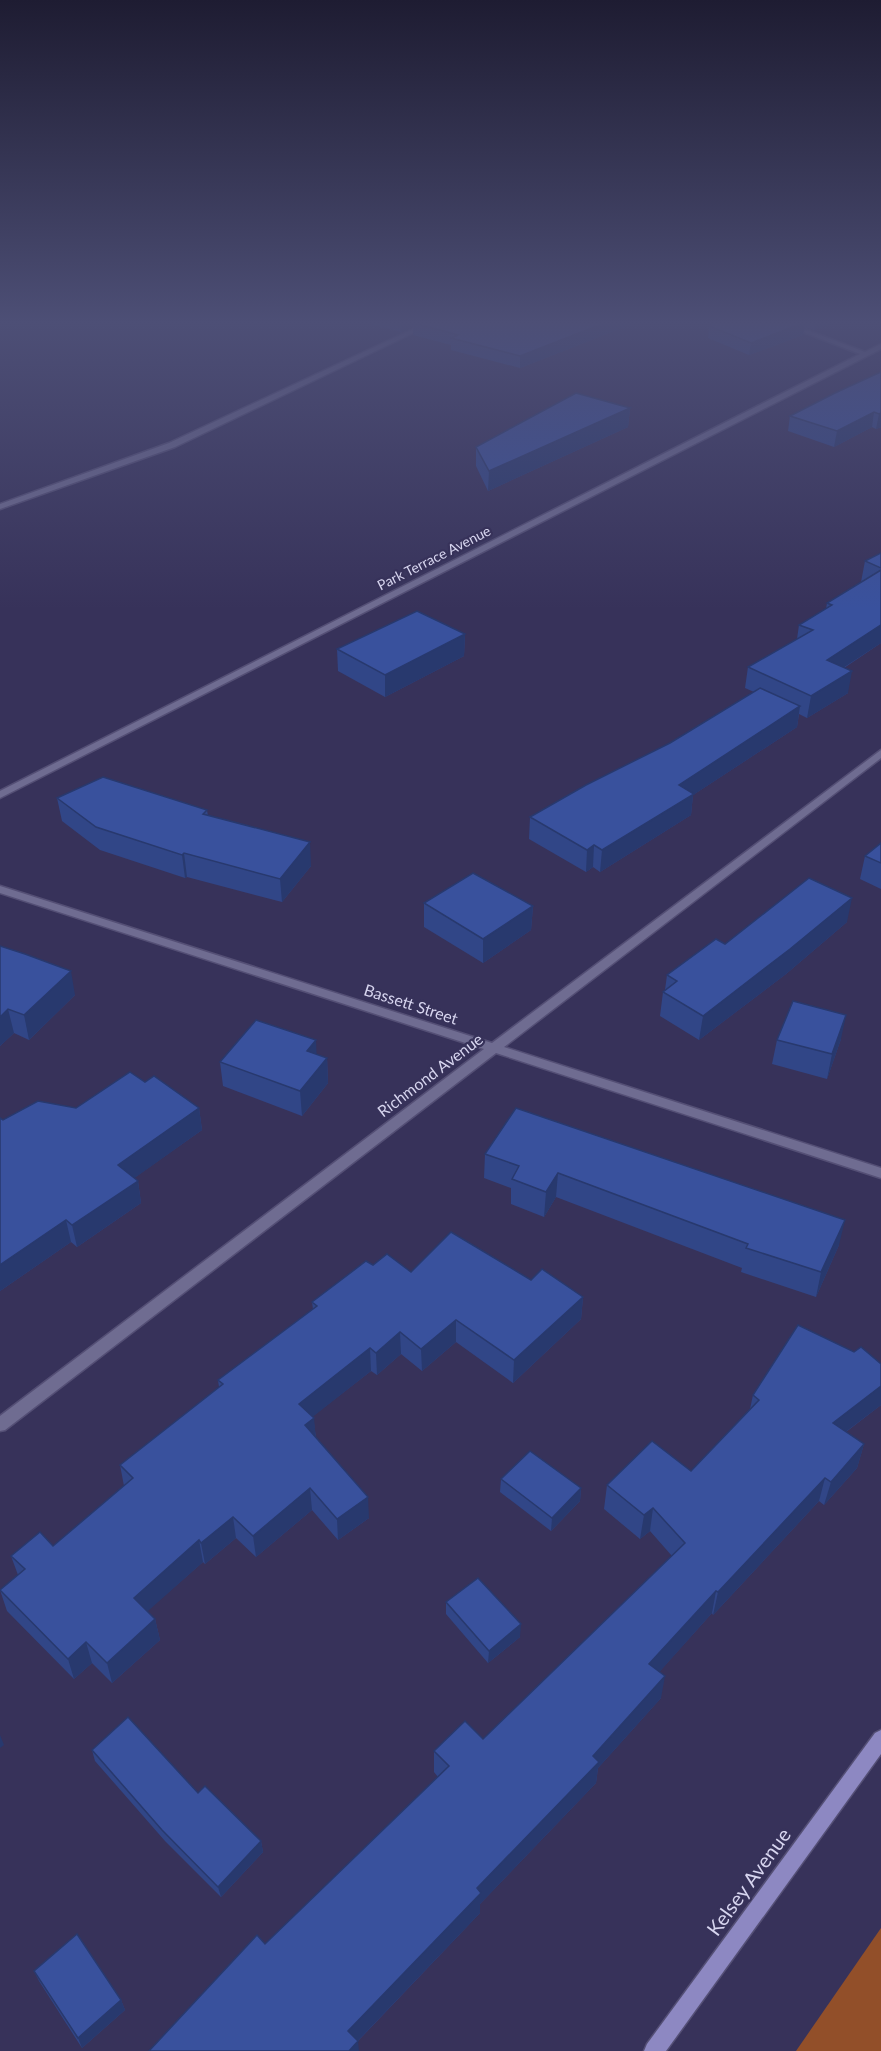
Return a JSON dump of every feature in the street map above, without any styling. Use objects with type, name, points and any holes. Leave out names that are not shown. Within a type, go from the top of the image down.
[{"type":"street","points":[[0,507],[172,445],[230,418]]},
{"type":"street","name":"Park Terrace Avenue","points":[[0,795],[740,418]]},
{"type":"street","name":"Richmond Avenue","points":[[0,1425],[881,753]]},
{"type":"street","name":"Bassett Street","points":[[0,890],[881,1173]]},
{"type":"street","name":"Kelsey Avenue","points":[[654,2051],[881,1739]]},
{"type":"shaded area","points":[[881,1928],[881,2051],[796,2051]]},
{"type":"building","points":[[530,418],[608,418],[489,471],[476,447]]},
{"type":"building","points":[[795,418],[863,418],[837,431]]},
{"type":"building","points":[[881,553],[881,568],[865,561]]},
{"type":"building","points":[[881,570],[881,625],[827,660],[852,671],[811,696],[748,667],[813,630],[799,625],[832,605],[827,603]]},
{"type":"building","points":[[417,611],[465,634],[385,675],[337,649]]},
{"type":"building","points":[[760,688],[800,706],[679,785],[694,794],[602,850],[594,845],[587,850],[530,817],[586,785],[670,743]]},
{"type":"building","points":[[103,777],[207,810],[203,814],[310,842],[280,879],[184,853],[182,855],[96,827],[57,798]]},
{"type":"building","points":[[881,843],[881,863],[865,856]]},
{"type":"building","points":[[473,873],[533,906],[483,939],[424,903]]},
{"type":"building","points":[[809,878],[852,898],[703,1016],[663,992],[677,981],[667,975],[716,939],[725,944]]},
{"type":"building","points":[[0,946],[71,971],[24,1015],[8,1009],[0,1017]]},
{"type":"building","points":[[793,1001],[846,1015],[832,1054],[777,1040]]},
{"type":"building","points":[[256,1020],[316,1040],[307,1051],[327,1058],[300,1091],[220,1062]]},
{"type":"building","points":[[130,1072],[145,1082],[154,1076],[199,1108],[118,1165],[138,1181],[72,1225],[66,1220],[0,1265],[0,1118],[3,1120],[38,1101],[76,1108]]},
{"type":"building","points":[[516,1108],[845,1220],[821,1272],[746,1248],[748,1244],[558,1173],[546,1192],[512,1179],[519,1166],[485,1154]]},
{"type":"building","points":[[451,1232],[531,1280],[542,1269],[583,1297],[514,1360],[456,1320],[421,1349],[400,1332],[376,1353],[370,1348],[299,1404],[314,1418],[305,1425],[368,1497],[337,1519],[310,1488],[253,1536],[233,1517],[201,1543],[199,1540],[134,1598],[155,1619],[107,1663],[86,1642],[68,1659],[0,1590],[25,1569],[11,1556],[40,1532],[53,1546],[133,1478],[120,1465],[223,1384],[218,1380],[317,1306],[312,1302],[366,1261],[373,1265],[387,1254],[411,1272]]},
{"type":"building","points":[[798,1325],[854,1352],[861,1347],[881,1364],[881,1386],[833,1423],[864,1444],[831,1482],[825,1478],[649,1664],[665,1676],[593,1756],[599,1762],[477,1888],[481,1893],[348,2031],[358,2041],[349,2051],[149,2051],[257,1935],[265,1944],[449,1766],[434,1751],[465,1721],[483,1739],[685,1543],[653,1508],[644,1515],[607,1485],[652,1441],[691,1471],[759,1400],[753,1395]]},
{"type":"building","points":[[530,1451],[581,1488],[552,1518],[501,1479]]},
{"type":"building","points":[[478,1578],[521,1624],[489,1651],[446,1602]]},
{"type":"building","points":[[128,1717],[198,1793],[205,1786],[261,1841],[218,1887],[162,1830],[92,1750]]},
{"type":"building","points":[[77,1934],[121,2000],[78,2038],[34,1971]]}]
